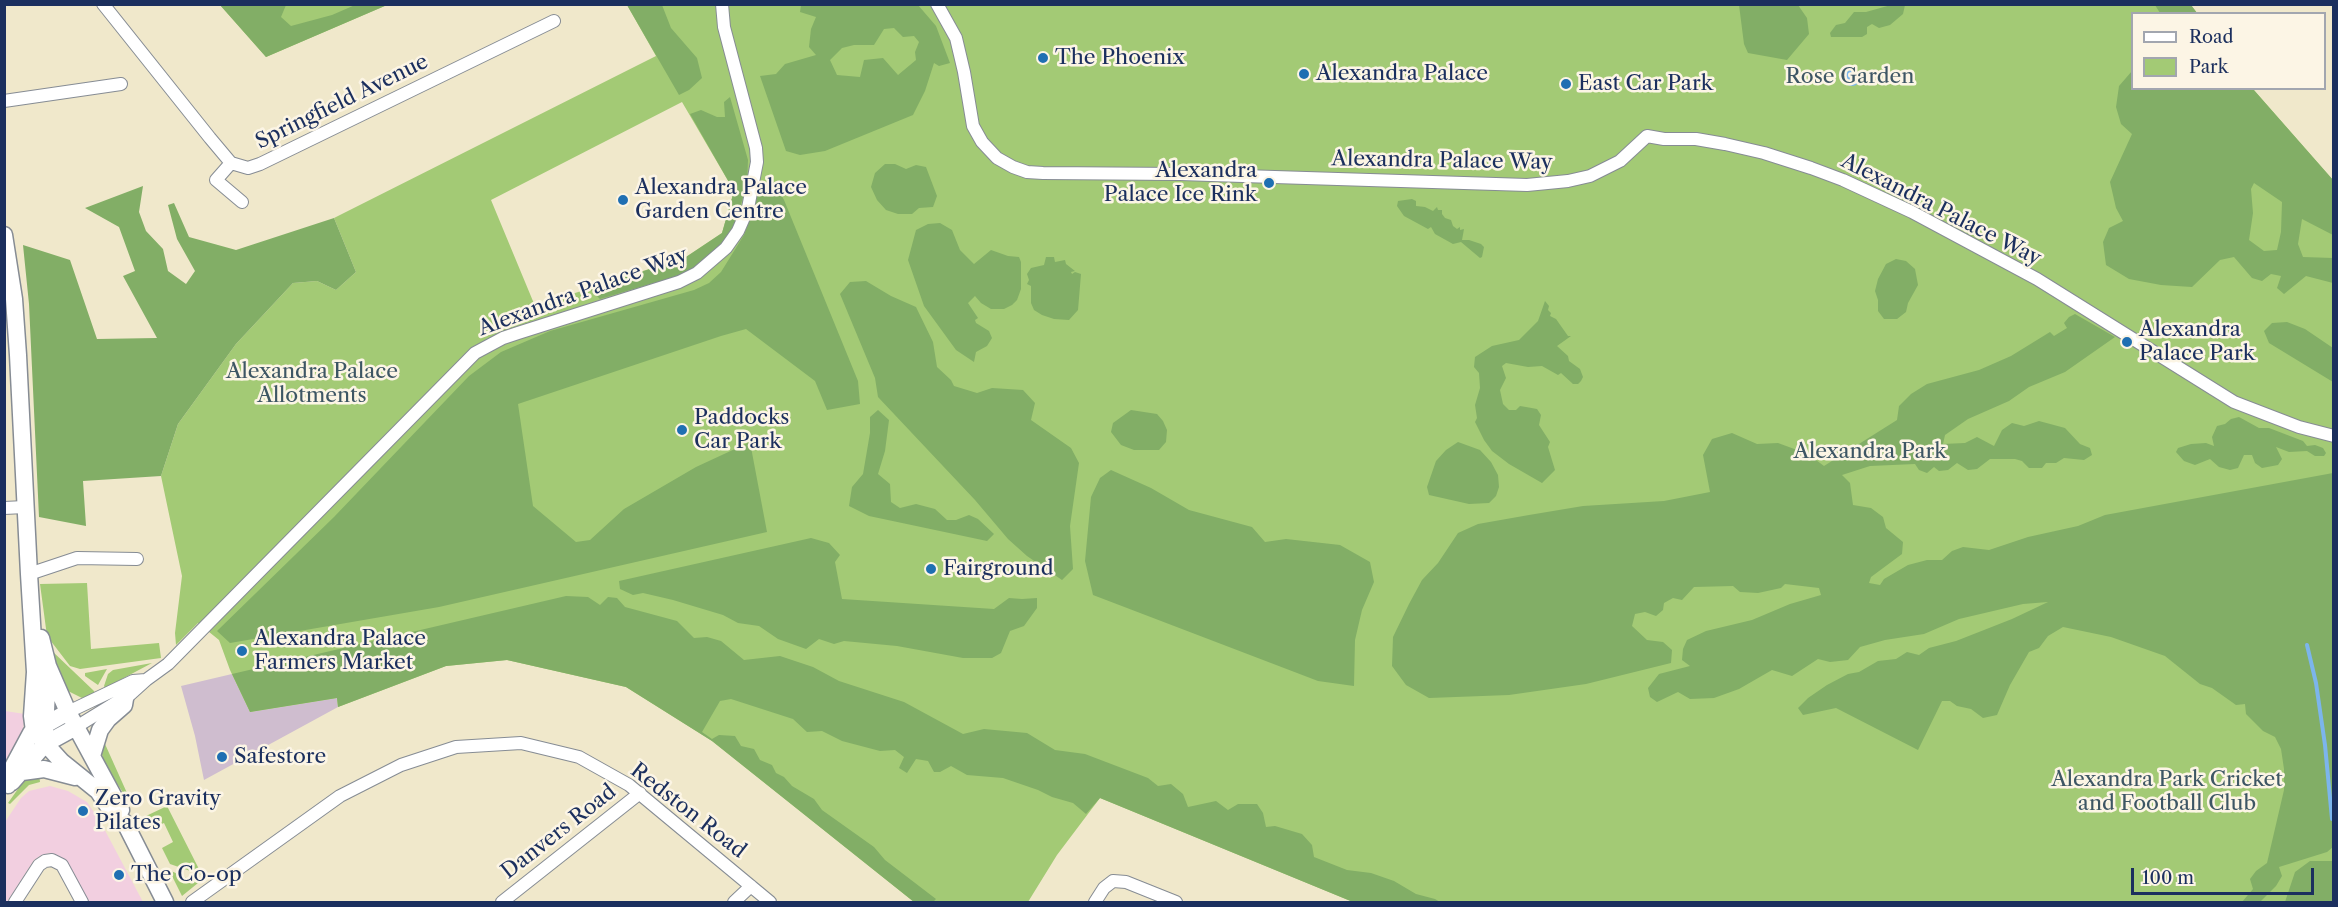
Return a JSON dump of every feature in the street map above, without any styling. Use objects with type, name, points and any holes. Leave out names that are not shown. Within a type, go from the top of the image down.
[{"type":"main road","points":[[4,235],[35,672],[32,716],[51,741],[62,762],[90,783],[110,809],[125,823]]},
{"type":"main road","points":[[30,597],[48,666],[72,720],[118,802],[125,823],[165,903]]},
{"type":"main road","points":[[6,788],[9,774],[40,727],[48,666]]},
{"type":"main road","points":[[92,756],[100,730],[108,719],[124,705],[125,699]]},
{"type":"main road","points":[[40,727],[72,720]]},
{"type":"main road","points":[[6,788],[51,741],[56,726],[72,720]]},
{"type":"main road","points":[[22,772],[52,770],[90,783]]},
{"type":"street","points":[[103,4],[231,163],[216,180],[242,202]]},
{"type":"street","name":"Alexandra Palace Way","points":[[72,720],[125,699],[168,664],[391,436],[476,353],[488,345],[518,333],[679,282],[697,273],[726,248],[738,231],[748,208],[757,162],[756,148],[726,35],[722,4]]},
{"type":"street","name":"Alexandra Palace Way","points":[[937,4],[956,38],[974,126],[982,142],[997,158],[1027,172],[1180,174],[1527,185],[1568,181],[1590,176],[1620,160],[1647,136],[1725,144],[1764,153],[1811,168],[1912,212],[2037,279],[2234,402],[2299,427],[2334,436]]},
{"type":"street","name":"Springfield Avenue","points":[[231,163],[248,168],[260,164],[554,21]]},
{"type":"street","points":[[4,101],[121,84]]},
{"type":"street","points":[[4,508],[25,507]]},
{"type":"street","points":[[28,574],[77,558],[137,559]]},
{"type":"street","name":"Alexandra Palace Way","points":[[72,720],[133,681],[146,680]]},
{"type":"street","name":"Redston Road","points":[[192,903],[209,897],[340,796],[401,765],[456,747],[521,743],[579,757],[640,793],[770,903]]},
{"type":"street","name":"Danvers Road","points":[[502,903],[640,793]]},
{"type":"street","points":[[15,903],[39,865],[52,860],[62,865],[82,903]]},
{"type":"street","points":[[1095,903],[1104,888],[1113,881],[1126,882],[1176,903]]},
{"type":"street","points":[[735,903],[751,886]]},
{"type":"shaded area","points":[[232,674],[250,712],[337,698],[338,707],[204,780],[181,686]]},
{"type":"shaded area","points":[[5,711],[25,714],[23,730],[5,769]]},
{"type":"shaded area","points":[[50,786],[68,791],[87,802],[100,821],[143,902],[86,902],[67,867],[58,856],[50,853],[34,860],[5,902],[5,822],[21,798],[29,791]]},
{"type":"green space","points":[[220,5],[387,5],[266,57]]},
{"type":"green space","points":[[220,5],[286,5],[281,17],[291,26],[332,15],[355,5],[387,5],[266,57]]},
{"type":"green space","name":"Alexandra Park","points":[[627,5],[2191,5],[2196,12],[2131,12],[2131,90],[2254,90],[2333,180],[2333,902],[1353,902],[1100,798],[1057,855],[1028,902],[914,902],[712,741],[626,687],[507,660],[446,666],[338,707],[337,698],[250,712],[219,640],[198,623],[176,645],[175,633],[182,576],[161,476],[178,424],[236,344],[293,283],[317,281],[336,290],[356,272],[334,218],[656,56]],"holes":[[[682,102],[734,191],[722,233],[686,257],[535,306],[491,200]]]},
{"type":"green space","points":[[627,5],[662,5],[671,28],[697,58],[702,78],[689,90],[679,95]]},
{"type":"green space","points":[[801,5],[918,5],[936,26],[950,63],[939,66],[934,63],[925,91],[913,115],[825,151],[800,155],[786,151],[760,76],[776,74],[785,64],[816,55],[809,47],[811,29],[816,17],[800,12]],"holes":[[[894,28],[903,37],[914,36],[919,42],[915,52],[916,60],[898,75],[883,58],[864,60],[860,77],[837,75],[830,60],[842,48],[854,45],[874,45],[884,29]]]},
{"type":"green space","points":[[1739,5],[1798,5],[1807,18],[1809,34],[1787,60],[1748,53],[1744,44]]},
{"type":"green space","points":[[1891,5],[1905,5],[1903,14],[1890,25],[1879,28],[1872,24],[1867,27],[1867,34],[1862,37],[1831,37],[1830,33],[1836,25],[1845,23],[1854,12],[1866,12]]},
{"type":"green space","points":[[2155,5],[2191,5],[2196,12],[2159,12]]},
{"type":"green space","points":[[2131,72],[2131,90],[2254,90],[2333,180],[2333,235],[2302,219],[2298,244],[2303,257],[2333,258],[2333,283],[2306,276],[2284,294],[2277,288],[2281,276],[2271,274],[2262,281],[2252,278],[2234,257],[2220,260],[2192,287],[2161,285],[2129,279],[2106,265],[2103,242],[2109,228],[2123,221],[2116,208],[2110,182],[2132,134],[2121,124],[2116,107],[2119,86]],"holes":[[[2254,183],[2282,202],[2281,232],[2277,250],[2264,251],[2249,240],[2253,213],[2251,189]]]},
{"type":"green space","points":[[730,97],[748,160],[747,185],[732,232],[722,247],[704,262],[684,274],[600,299],[590,289],[686,257],[722,233],[734,191],[690,114],[701,110],[717,117],[725,117],[724,102]]},
{"type":"green space","points":[[885,164],[895,164],[906,169],[916,165],[926,167],[937,196],[933,207],[919,208],[912,214],[898,214],[886,210],[877,200],[871,187],[875,173]]},
{"type":"green space","points":[[774,182],[784,200],[858,381],[860,404],[827,410],[815,381],[746,329],[518,404],[533,506],[576,542],[590,540],[624,509],[696,467],[750,442],[767,532],[439,607],[230,643],[217,631],[334,517],[469,376],[501,352],[550,331],[694,290],[709,283],[721,272],[744,235],[761,186]]},
{"type":"green space","points":[[143,186],[139,212],[146,231],[163,249],[168,271],[186,284],[195,271],[177,239],[168,205],[174,203],[189,237],[236,250],[334,218],[356,272],[336,290],[317,281],[293,283],[236,344],[178,424],[161,476],[83,481],[86,526],[39,517],[29,304],[23,245],[70,260],[97,339],[157,338],[123,276],[135,271],[119,227],[85,208]]},
{"type":"green space","points":[[1412,199],[1416,201],[1416,206],[1433,211],[1437,207],[1438,210],[1442,210],[1442,214],[1451,220],[1453,226],[1457,229],[1460,227],[1460,230],[1464,229],[1462,240],[1469,240],[1484,247],[1482,257],[1480,258],[1461,242],[1453,244],[1435,234],[1431,227],[1428,229],[1404,216],[1397,206],[1398,201]]},
{"type":"green space","points":[[940,223],[952,230],[960,250],[974,264],[991,250],[1019,257],[1021,262],[1021,289],[1017,300],[1012,305],[1004,309],[991,309],[975,296],[968,303],[978,318],[975,320],[976,323],[989,331],[992,338],[987,346],[976,352],[974,362],[956,350],[924,306],[908,260],[916,230],[928,224]]},
{"type":"green space","points":[[1046,257],[1054,257],[1055,262],[1065,260],[1066,264],[1075,271],[1071,272],[1072,274],[1075,272],[1081,274],[1078,310],[1069,320],[1042,315],[1034,310],[1031,303],[1031,286],[1027,284],[1029,280],[1027,274],[1031,268],[1044,265]]},
{"type":"green space","points":[[1896,259],[1906,261],[1915,269],[1918,285],[1908,303],[1906,312],[1897,319],[1884,319],[1878,311],[1875,291],[1886,264]]},
{"type":"green space","points":[[866,281],[916,307],[933,342],[937,367],[954,386],[977,393],[992,388],[1023,390],[1035,403],[1031,420],[1071,448],[1079,463],[1070,526],[1073,569],[1062,580],[1027,556],[1008,539],[975,500],[878,397],[875,378],[840,294],[850,282]]},
{"type":"green space","points":[[1545,301],[1549,306],[1550,316],[1556,319],[1568,336],[1571,336],[1557,346],[1568,356],[1569,361],[1580,369],[1583,377],[1581,381],[1573,384],[1561,373],[1558,375],[1542,366],[1528,367],[1506,363],[1502,366],[1506,378],[1500,390],[1503,404],[1509,410],[1516,410],[1520,406],[1537,409],[1541,415],[1539,425],[1550,442],[1548,447],[1555,470],[1542,483],[1509,464],[1492,451],[1484,440],[1475,422],[1477,418],[1475,405],[1480,388],[1479,373],[1474,367],[1475,357],[1492,346],[1519,340],[1538,321]]},
{"type":"green space","points":[[2075,314],[2115,337],[2065,372],[2029,387],[2009,401],[1968,419],[1945,435],[1943,444],[1965,443],[1977,437],[1994,446],[2002,430],[2012,423],[2024,426],[2039,421],[2065,428],[2080,444],[2090,448],[2092,455],[2084,460],[2064,458],[2056,463],[2046,463],[2042,468],[2029,468],[2022,461],[2015,459],[1990,459],[1977,469],[1968,470],[1957,463],[1948,470],[1939,471],[1934,467],[1927,473],[1919,470],[1915,464],[1870,466],[1842,475],[1850,483],[1853,505],[1871,508],[1883,517],[1886,528],[1903,542],[1902,554],[1871,577],[1869,583],[1880,585],[1884,579],[1908,565],[1927,560],[1942,560],[1952,551],[1963,547],[1989,550],[2028,537],[2078,526],[2105,515],[2333,473],[2333,847],[2327,852],[2279,867],[2282,876],[2276,886],[2260,902],[2242,902],[2253,889],[2250,879],[2267,863],[2284,790],[2281,749],[2275,737],[2263,731],[2246,714],[2245,704],[2236,705],[2212,688],[2200,684],[2165,656],[2111,637],[2063,627],[2048,636],[2039,648],[2029,652],[2010,685],[1997,715],[1983,718],[1971,709],[1957,706],[1950,701],[1942,701],[1918,750],[1836,708],[1803,715],[1798,708],[1827,685],[1848,674],[1859,672],[1878,661],[1896,659],[1907,652],[1919,655],[1929,648],[1956,641],[2048,602],[2023,604],[1959,619],[1924,634],[1885,640],[1860,647],[1848,660],[1830,662],[1818,659],[1792,676],[1772,670],[1739,689],[1714,698],[1690,699],[1678,692],[1657,702],[1650,697],[1648,688],[1659,674],[1690,666],[1682,660],[1687,640],[1706,631],[1752,620],[1790,604],[1821,595],[1819,588],[1785,584],[1781,588],[1758,593],[1740,592],[1733,586],[1694,587],[1682,600],[1673,598],[1664,603],[1663,610],[1656,616],[1645,612],[1635,614],[1632,626],[1647,640],[1663,642],[1672,650],[1671,663],[1586,684],[1509,695],[1429,698],[1406,685],[1392,666],[1393,637],[1409,604],[1422,580],[1438,563],[1458,533],[1478,524],[1583,506],[1664,501],[1710,492],[1703,455],[1712,439],[1732,433],[1757,444],[1778,443],[1808,454],[1824,466],[1897,420],[1899,406],[1911,394],[1927,384],[1979,370],[2011,356],[2050,332],[2054,336],[2067,328],[2064,323]]},
{"type":"green space","points":[[2287,322],[2305,329],[2333,348],[2333,382],[2269,343],[2264,331],[2272,323]]},
{"type":"green space","points":[[878,410],[889,420],[885,451],[878,474],[890,484],[891,502],[900,508],[916,504],[935,509],[947,520],[956,520],[969,515],[978,519],[994,534],[987,541],[869,516],[849,506],[852,487],[863,474],[870,433],[870,417]]},
{"type":"green space","points":[[1131,410],[1157,414],[1163,421],[1167,430],[1166,442],[1159,450],[1134,450],[1121,445],[1111,432],[1113,423]]},
{"type":"green space","points":[[2239,417],[2259,428],[2269,428],[2303,441],[2307,446],[2315,445],[2323,448],[2326,453],[2324,456],[2315,456],[2307,451],[2289,452],[2276,447],[2282,459],[2278,465],[2262,468],[2255,463],[2252,455],[2244,455],[2238,468],[2230,470],[2219,467],[2210,459],[2195,465],[2184,461],[2176,452],[2178,448],[2191,444],[2206,443],[2214,446],[2212,437],[2217,426]]},
{"type":"green space","points":[[1458,442],[1480,450],[1491,462],[1498,475],[1499,487],[1496,496],[1489,503],[1469,504],[1429,495],[1427,487],[1436,461]]},
{"type":"green space","points":[[1111,470],[1151,488],[1189,510],[1252,527],[1265,542],[1286,539],[1340,545],[1370,562],[1374,582],[1362,610],[1355,640],[1354,686],[1318,681],[1093,595],[1085,561],[1091,497],[1100,478]]},
{"type":"green space","points":[[811,538],[829,543],[840,555],[835,562],[842,599],[994,609],[1009,598],[1037,598],[1037,608],[1024,626],[1010,631],[1001,653],[992,658],[963,658],[897,646],[844,641],[834,644],[819,639],[806,649],[778,639],[759,626],[738,623],[723,615],[673,600],[643,593],[633,595],[620,589],[619,581]]},
{"type":"green space","points":[[87,583],[91,649],[159,643],[161,658],[80,669],[70,666],[47,636],[40,584]]},
{"type":"green space","points":[[566,596],[588,597],[600,605],[608,597],[617,598],[625,607],[677,621],[694,638],[707,637],[721,641],[744,660],[780,656],[813,667],[839,681],[904,702],[963,734],[984,729],[1027,733],[1055,750],[1085,754],[1148,778],[1158,786],[1171,784],[1183,794],[1188,807],[1216,801],[1228,810],[1238,804],[1257,804],[1263,813],[1266,827],[1275,826],[1302,834],[1312,845],[1314,857],[1347,870],[1371,873],[1394,881],[1416,894],[1440,902],[1353,902],[1100,798],[1086,814],[1073,803],[1038,790],[1003,778],[967,775],[951,766],[940,772],[934,772],[928,761],[916,759],[907,773],[899,768],[904,757],[895,750],[880,751],[842,741],[822,731],[807,732],[793,719],[731,699],[720,701],[702,732],[712,739],[719,735],[735,736],[741,746],[754,749],[760,760],[772,765],[776,773],[814,799],[822,810],[874,847],[885,860],[936,899],[933,902],[914,902],[712,741],[626,687],[507,660],[446,666],[338,707],[337,698],[250,712],[232,674]]},
{"type":"green space","points":[[51,650],[95,693],[82,698],[68,691],[63,686]]},
{"type":"green space","points":[[152,663],[105,688],[108,674],[113,670]]},
{"type":"green space","points":[[107,669],[98,685],[85,676],[85,673]]},
{"type":"green space","points":[[104,742],[127,793],[124,794],[104,764],[100,745]]},
{"type":"green space","points":[[39,773],[40,782],[29,785],[10,804],[8,803],[25,779]]},
{"type":"green space","points":[[167,806],[202,875],[170,864],[162,848],[173,842],[164,823],[152,828],[146,816]]},
{"type":"green space","points":[[2310,861],[2333,861],[2333,902],[2285,902],[2295,872]]},
{"type":"green space","points":[[169,870],[198,883],[182,896]]},
{"type":"water","points":[[1852,70],[1858,72],[1860,78],[1858,84],[1852,86],[1846,84],[1844,78],[1846,72]]},
{"type":"waterway","points":[[2307,645],[2316,683],[2325,745],[2332,819]]},
{"type":"place","name":"The Phoenix","points":[[1043,58]]},
{"type":"place","name":"Alexandra Palace","points":[[1304,74]]},
{"type":"place","name":"East Car Park","points":[[1566,84]]},
{"type":"place","name":"Alexandra Palace Ice Rink","points":[[1269,183]]},
{"type":"place","name":"Alexandra Palace Garden Centre","points":[[623,200]]},
{"type":"place","name":"Alexandra Palace Park","points":[[2127,342]]},
{"type":"place","name":"Paddocks Car Park","points":[[682,430]]},
{"type":"place","name":"Fairground","points":[[931,569]]},
{"type":"place","name":"Alexandra Palace Farmers Market","points":[[242,651]]},
{"type":"place","name":"Safestore","points":[[222,757]]},
{"type":"place","name":"Zero Gravity Pilates","points":[[83,811]]},
{"type":"place","name":"The Co-op","points":[[119,875]]},
{"type":"park label","name":"Rose Garden","points":[[1850,77]]},
{"type":"park label","name":"Alexandra Palace Allotments","points":[[312,384]]},
{"type":"park label","name":"Alexandra Park Cricket and Football Club","points":[[2167,792]]}]
